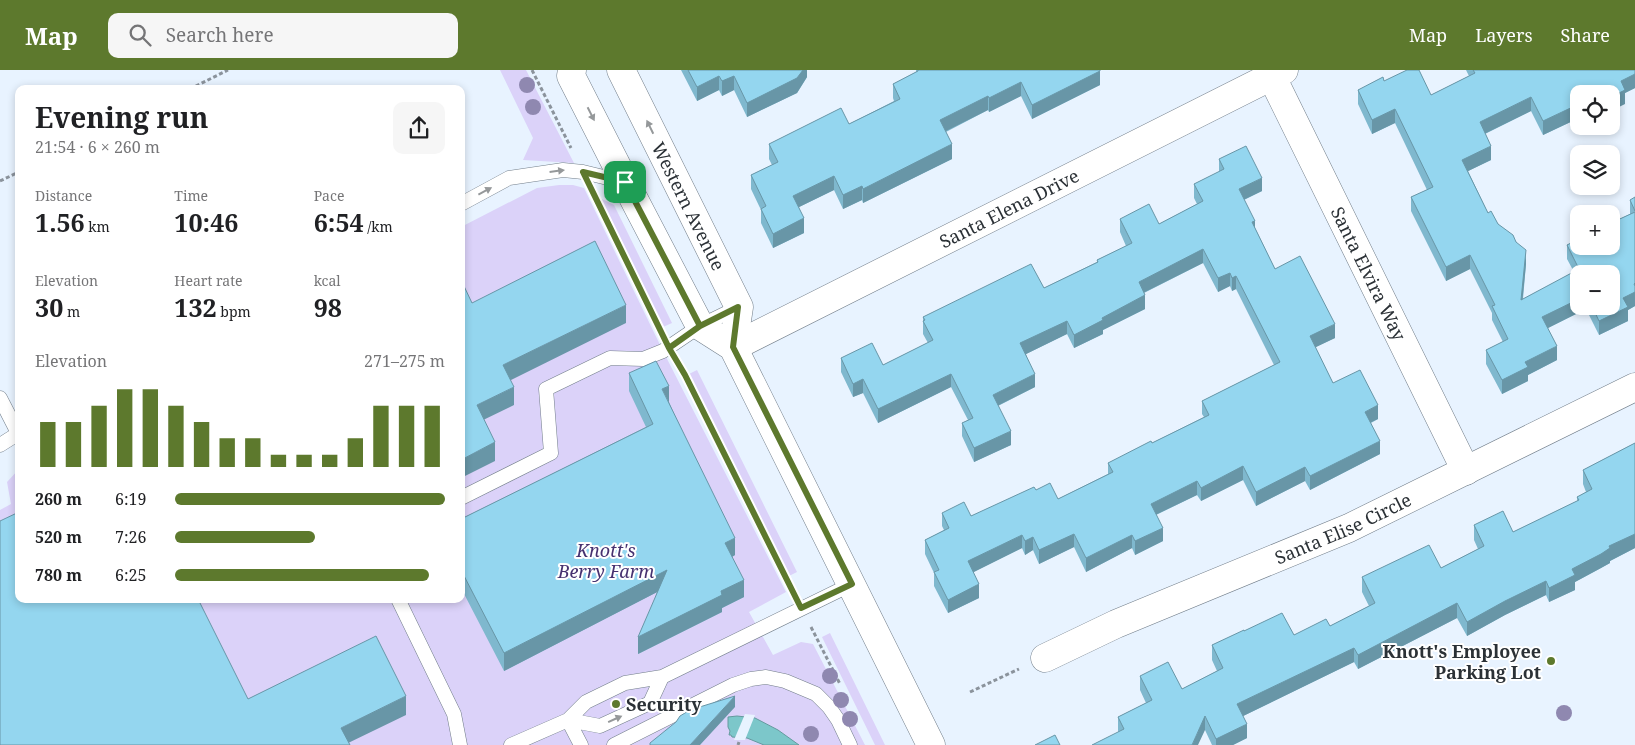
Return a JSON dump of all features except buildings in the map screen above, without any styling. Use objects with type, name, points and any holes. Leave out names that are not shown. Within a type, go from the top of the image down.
[{"type":"street","points":[[572,70],[571,76],[700,326],[733,347],[931,745]]},
{"type":"street","name":"Western Avenue","points":[[622,70],[738,307]]},
{"type":"street","name":"Santa Elena Drive","points":[[733,347],[1278,73]]},
{"type":"street","name":"Santa Elvira Way","points":[[1278,73],[1466,471]]},
{"type":"street","points":[[733,347],[738,307]]},
{"type":"street","name":"Santa Elise Circle","points":[[1045,658],[1116,624],[1349,528],[1635,387]]},
{"type":"lane","points":[[465,202],[509,178],[562,170],[583,172],[625,182]]},
{"type":"lane","points":[[465,496],[551,453],[546,389],[610,358],[643,359],[669,348],[700,326],[738,307]]},
{"type":"lane","points":[[0,398],[15,427]]},
{"type":"lane","points":[[0,445],[15,435]]},
{"type":"lane","points":[[511,745],[568,720],[586,702],[625,683],[662,677],[852,584]]},
{"type":"lane","points":[[400,603],[454,714],[460,745]]},
{"type":"lane","points":[[568,720],[600,726],[650,703],[662,677]]},
{"type":"lane","points":[[614,745],[733,685],[751,679],[766,677],[785,681],[816,694],[838,720],[850,745]]},
{"type":"lane","points":[[568,720],[581,745]]},
{"type":"path","points":[[198,85],[228,70]]},
{"type":"path","points":[[532,70],[669,348],[685,375],[840,685]]},
{"type":"path","points":[[0,181],[15,174]]},
{"type":"path","points":[[970,692],[1045,658]]},
{"type":"green space","points":[[500,70],[526,70],[574,163],[523,160],[533,138]]},
{"type":"green space","name":"Knott's Berry Farm","points":[[573,185],[584,188],[663,351],[786,592],[749,612],[773,655],[801,642],[813,644],[865,745],[0,745],[0,510],[11,504],[7,482],[15,473],[15,603],[465,603],[465,225],[537,188]]},
{"type":"green space","points":[[600,198],[614,205],[672,323],[663,327]]},
{"type":"green space","points":[[697,370],[797,572],[789,576],[689,374]]},
{"type":"green space","points":[[830,633],[885,745],[875,745],[822,637]]},
{"type":"shaded area","points":[[728,717],[755,718],[778,730],[799,745],[764,745],[747,738],[732,737],[729,735]]},
{"type":"pier","points":[[745,714],[755,715],[745,740],[734,740]]},
{"type":"place","name":"Knott's Employee Parking Lot","points":[[1551,661]]},
{"type":"place","name":"Security","points":[[616,704]]},
{"type":"route","points":[[625,182],[583,172],[669,348],[700,326],[738,307],[733,347],[852,584],[801,608],[685,375],[669,348],[700,326],[625,182]]}]
